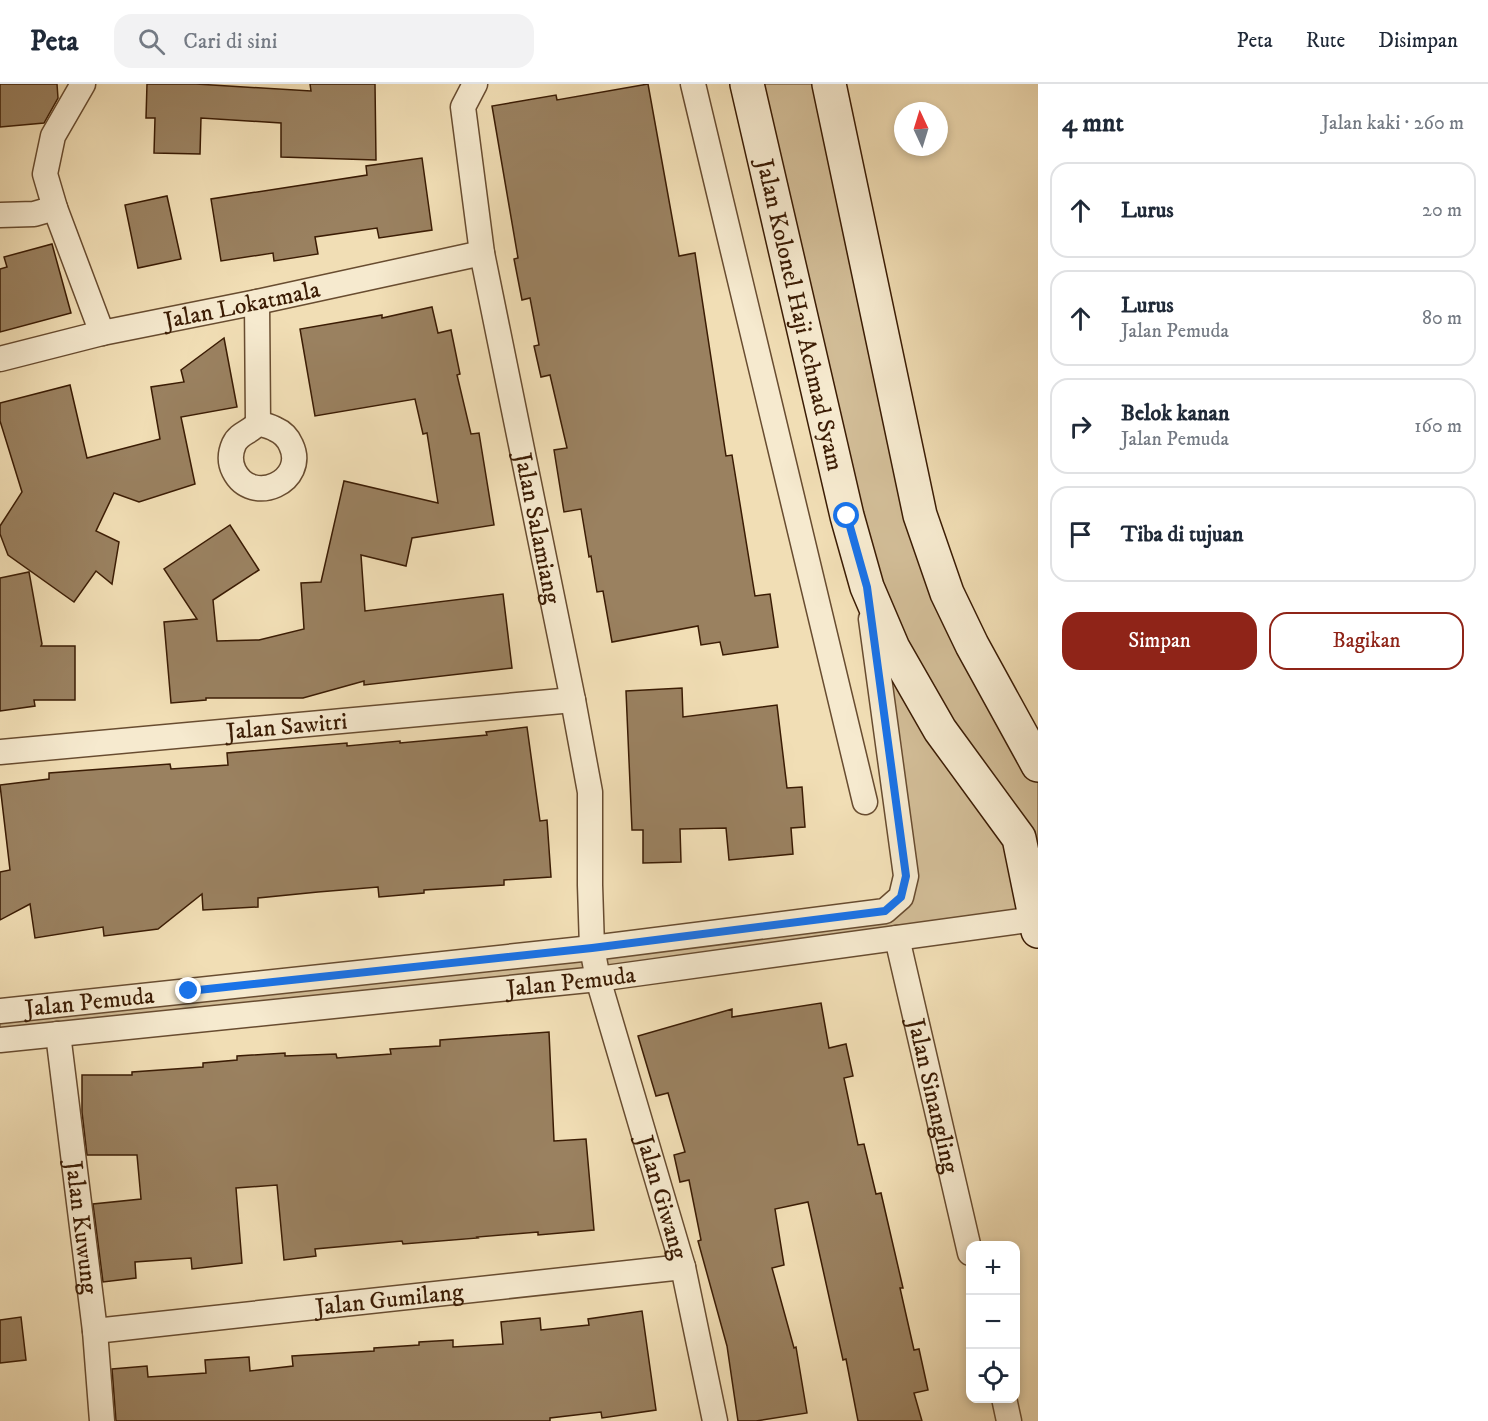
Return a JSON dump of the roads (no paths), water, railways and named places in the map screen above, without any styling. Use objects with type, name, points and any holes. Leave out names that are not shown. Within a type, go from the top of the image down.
[{"type":"main road","name":"Jalan Kolonel Haji Achmad Syam","points":[[747,84],[847,516],[867,587],[893,648],[940,730],[1019,838],[1037,925]]},
{"type":"main road","points":[[829,84],[920,515],[947,594],[972,645],[1038,765]]},
{"type":"street","points":[[83,84],[53,136],[45,174],[55,208],[102,333]]},
{"type":"street","name":"Jalan Salamiang","points":[[475,84],[463,107],[483,253],[590,792],[592,948],[598,979]]},
{"type":"street","points":[[693,84],[865,802]]},
{"type":"street","points":[[0,215],[34,214],[55,208]]},
{"type":"street","name":"Jalan Lokatmala","points":[[0,359],[102,333],[483,253]]},
{"type":"street","points":[[257,302],[258,423]]},
{"type":"street","name":"Jalan Pemuda","points":[[0,1011],[592,948],[885,911],[901,897],[906,876],[867,587]]},
{"type":"street","name":"Jalan Sawitri","points":[[0,752],[573,700]]},
{"type":"street","name":"Jalan Pemuda","points":[[0,1040],[598,979],[897,938],[1037,925]]},
{"type":"street","name":"Jalan Sinangling","points":[[897,938],[967,1241]]},
{"type":"street","name":"Jalan Giwang","points":[[598,979],[683,1267],[715,1421]]},
{"type":"street","name":"Jalan Kuwung","points":[[58,1034],[95,1331],[102,1421]]},
{"type":"street","name":"Jalan Gumilang","points":[[95,1331],[683,1267]]},
{"type":"street","points":[[1005,1403],[1009,1421]]}]
